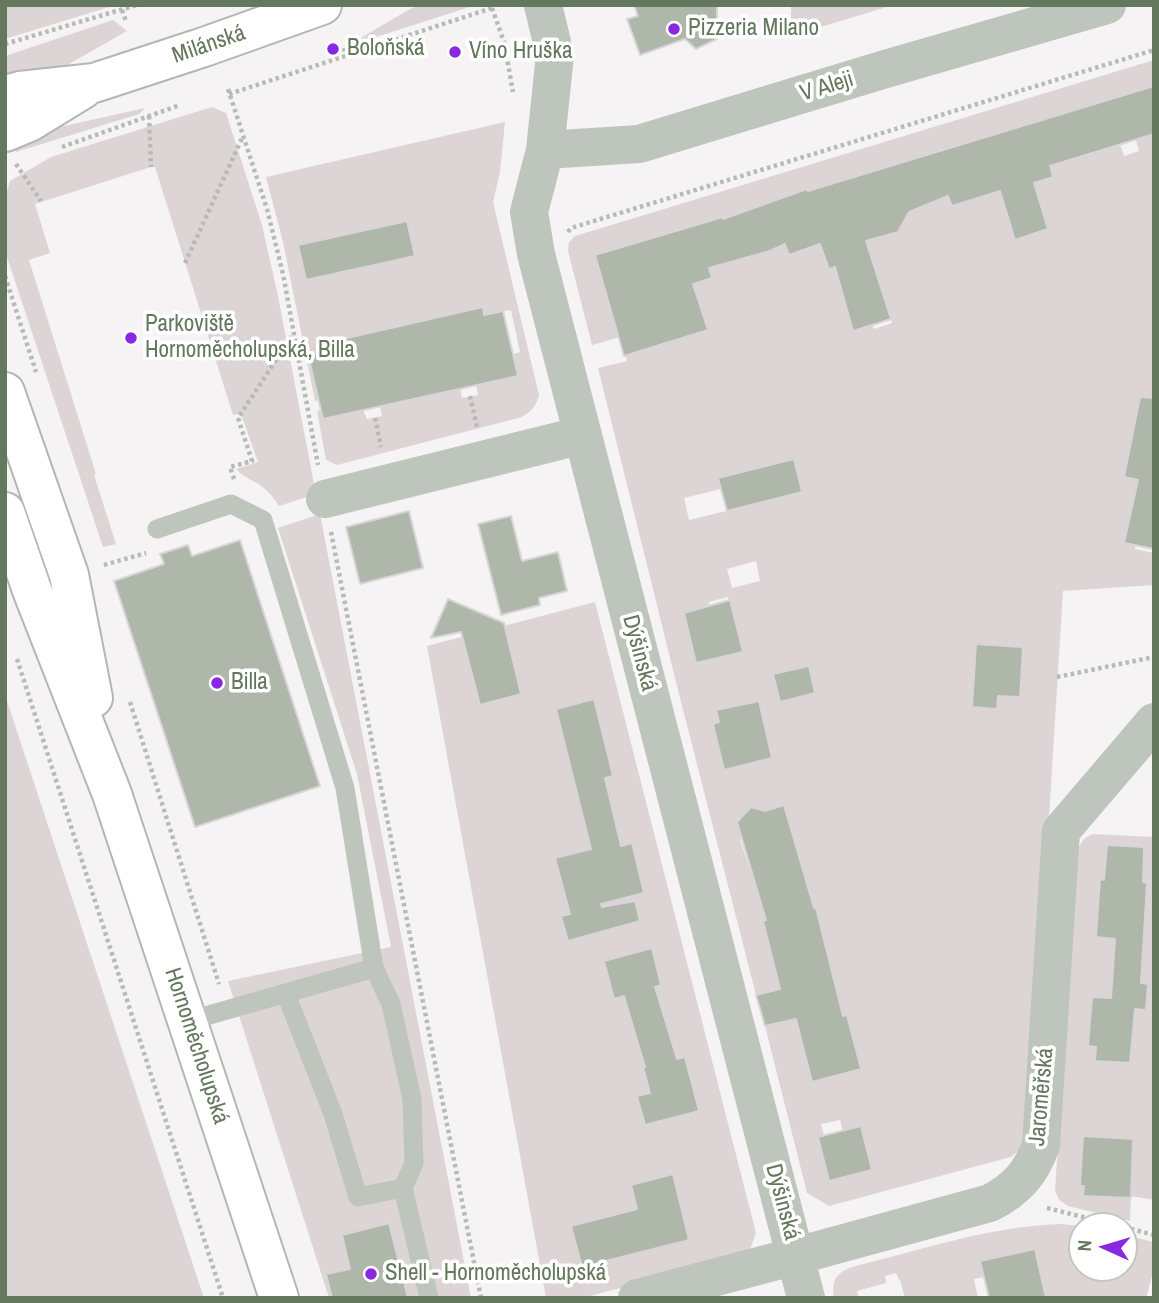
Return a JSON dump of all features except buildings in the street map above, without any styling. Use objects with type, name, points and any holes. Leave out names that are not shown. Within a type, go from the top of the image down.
[{"type":"street","name":"Milánská","points":[[5,95],[94,83],[322,5]]},
{"type":"street","name":"Dýšinská","points":[[543,5],[555,55],[545,150],[528,212],[536,254],[806,1298]]},
{"type":"street","name":"V Aleji","points":[[545,150],[639,144],[1107,5]]},
{"type":"street","name":"Milánská","points":[[14,156],[29,122],[94,83]]},
{"type":"street","name":"Hornoměcholupská","points":[[5,392],[69,575],[112,794]]},
{"type":"street","points":[[324,499],[583,435]]},
{"type":"street","name":"Hornoměcholupská","points":[[5,512],[32,590],[112,794],[279,1298]]},
{"type":"street","name":"Jaroměřská","points":[[637,1298],[990,1203],[1008,1194],[1023,1179],[1035,1163],[1041,1145],[1061,831],[1154,722]]},
{"type":"lane","points":[[157,529],[231,503],[263,520],[345,788],[374,968],[391,1004],[412,1099],[414,1163],[403,1188],[429,1298]]},
{"type":"lane","points":[[188,1021],[374,968]]},
{"type":"lane","points":[[286,994],[332,1114],[358,1197],[403,1188]]},
{"type":"path","points":[[5,44],[137,5]]},
{"type":"path","points":[[481,1298],[324,499],[283,274],[267,209],[228,91],[346,56],[492,7],[504,42],[514,101]]},
{"type":"path","points":[[122,10],[126,21]]},
{"type":"path","points":[[344,48],[346,56]]},
{"type":"path","points":[[565,236],[571,228],[1154,50]]},
{"type":"path","points":[[50,151],[180,105]]},
{"type":"path","points":[[149,116],[151,167]]},
{"type":"path","points":[[185,263],[243,136]]},
{"type":"path","points":[[14,156],[41,201]]},
{"type":"path","points":[[242,484],[235,481],[230,467],[252,461],[238,418],[293,334]]},
{"type":"path","points":[[470,396],[478,429]]},
{"type":"path","points":[[374,418],[383,453]]},
{"type":"path","points":[[14,648],[223,1298]]},
{"type":"path","points":[[1057,677],[1154,657]]},
{"type":"path","points":[[1047,1208],[1068,1213]]},
{"type":"shaded area","points":[[5,5],[108,5],[109,7],[5,39]]},
{"type":"shaded area","points":[[421,5],[476,5],[345,47],[410,9]]},
{"type":"shaded area","points":[[791,5],[893,5],[791,36]]},
{"type":"shaded area","points":[[113,20],[127,31],[62,68],[5,86],[5,56]]},
{"type":"shaded area","points":[[1154,60],[1154,98],[1150,87],[1106,101],[1124,156],[1139,151],[1136,140],[1154,134],[1154,444],[1124,477],[1154,484],[1142,511],[1132,509],[1124,542],[1135,545],[1135,549],[1154,553],[1154,585],[1063,591],[1030,1125],[1021,1149],[1011,1157],[829,1206],[807,1193],[765,1026],[814,1014],[806,982],[756,995],[598,368],[627,361],[620,337],[592,345],[568,251],[569,242],[575,236]],"holes":[[[1065,113],[1050,166],[1038,181],[1020,126]],[[979,139],[992,182],[965,191],[967,201],[952,206],[934,152]],[[1004,205],[1048,229],[1015,240]],[[722,217],[736,260],[709,268],[711,278],[695,283],[679,230]],[[865,237],[892,323],[874,329],[839,281],[834,267],[829,269],[823,253]],[[637,243],[654,300],[611,313],[595,255]],[[794,459],[802,493],[689,520],[684,498],[721,489],[718,478]],[[756,561],[760,581],[732,588],[727,569]],[[728,597],[743,651],[697,663],[685,613]],[[976,645],[1023,647],[1020,697],[998,696],[997,709],[972,707]],[[808,666],[815,693],[780,702],[773,674]],[[716,710],[761,712],[772,758],[724,770],[713,724],[719,722]],[[784,806],[801,863],[753,877],[740,840],[742,839],[737,819]],[[815,908],[778,982],[763,921]],[[847,1015],[861,1069],[812,1082],[798,1028]],[[840,1120],[843,1132],[829,1180],[818,1138],[824,1136],[821,1124]]]},
{"type":"shaded area","points":[[212,107],[226,113],[262,225],[316,494],[279,506],[263,487],[236,469],[258,462],[241,414],[233,415],[155,167],[151,167],[35,204],[50,253],[29,260],[116,544],[103,547],[5,251],[5,198],[10,181],[51,157]]},
{"type":"shaded area","points":[[145,108],[139,114],[16,152],[12,139],[33,133]]},
{"type":"shaded area","points":[[505,122],[500,172],[493,202],[539,395],[533,408],[522,417],[337,465],[326,460],[317,411],[320,410],[323,419],[363,410],[367,419],[382,416],[380,406],[460,388],[462,398],[478,395],[476,385],[517,376],[513,354],[520,352],[511,310],[484,315],[483,308],[325,343],[327,351],[308,355],[318,400],[315,401],[283,242],[266,177]],"holes":[[[407,221],[415,256],[306,280],[298,246]]]},
{"type":"shaded area","points":[[320,514],[471,1298],[408,1298],[386,1222],[342,1235],[350,1270],[325,1275],[332,1298],[329,1298],[228,981],[391,947],[357,774],[278,528]]},
{"type":"shaded area","points":[[595,602],[756,1233],[748,1255],[582,1298],[546,1298],[427,646]],"holes":[[[511,653],[521,694],[480,704]],[[594,700],[603,733],[565,743]],[[632,844],[644,893],[601,904],[608,930],[561,916],[570,914],[556,858],[585,855]],[[651,949],[661,985],[614,998],[604,961]],[[660,1004],[666,1023],[635,1032],[629,1013]],[[685,1057],[699,1111],[645,1125],[637,1096],[650,1093],[643,1067]],[[673,1174],[689,1240],[582,1267],[571,1226],[637,1209],[631,1185]]]},
{"type":"shaded area","points":[[5,695],[204,1298],[5,1298]]},
{"type":"shaded area","points":[[1092,834],[1154,837],[1154,1200],[1131,1196],[1133,1140],[1084,1186],[1084,1196],[1131,1198],[1130,1212],[1093,1212],[1068,1206],[1059,1200],[1055,1190],[1078,848],[1084,839]],"holes":[[[1107,845],[1144,847],[1143,882],[1147,883],[1143,941],[1096,937],[1099,880],[1104,880]],[[1111,998],[1146,1009],[1135,1009],[1130,1063],[1095,1061],[1096,1047],[1088,1046]]]},
{"type":"shaded area","points":[[1068,1225],[1068,1282],[1138,1282],[1138,1238],[1154,1242],[1154,1269],[1146,1298],[1036,1298],[1035,1249],[981,1261],[984,1277],[974,1279],[978,1298],[905,1298],[896,1273],[885,1276],[886,1283],[857,1291],[859,1298],[834,1298],[836,1278],[852,1267],[982,1234],[1035,1226]]},
{"type":"place","name":"Pizzeria Milano","points":[[674,29]]},
{"type":"place","name":"Boloňská","points":[[333,49]]},
{"type":"place","name":"Víno Hruška","points":[[455,52]]},
{"type":"place","name":"Parkoviště Hornoměcholupská, Billa","points":[[131,338]]},
{"type":"place","name":"Billa","points":[[217,683]]},
{"type":"place","name":"Shell - Hornoměcholupská","points":[[371,1274]]}]
